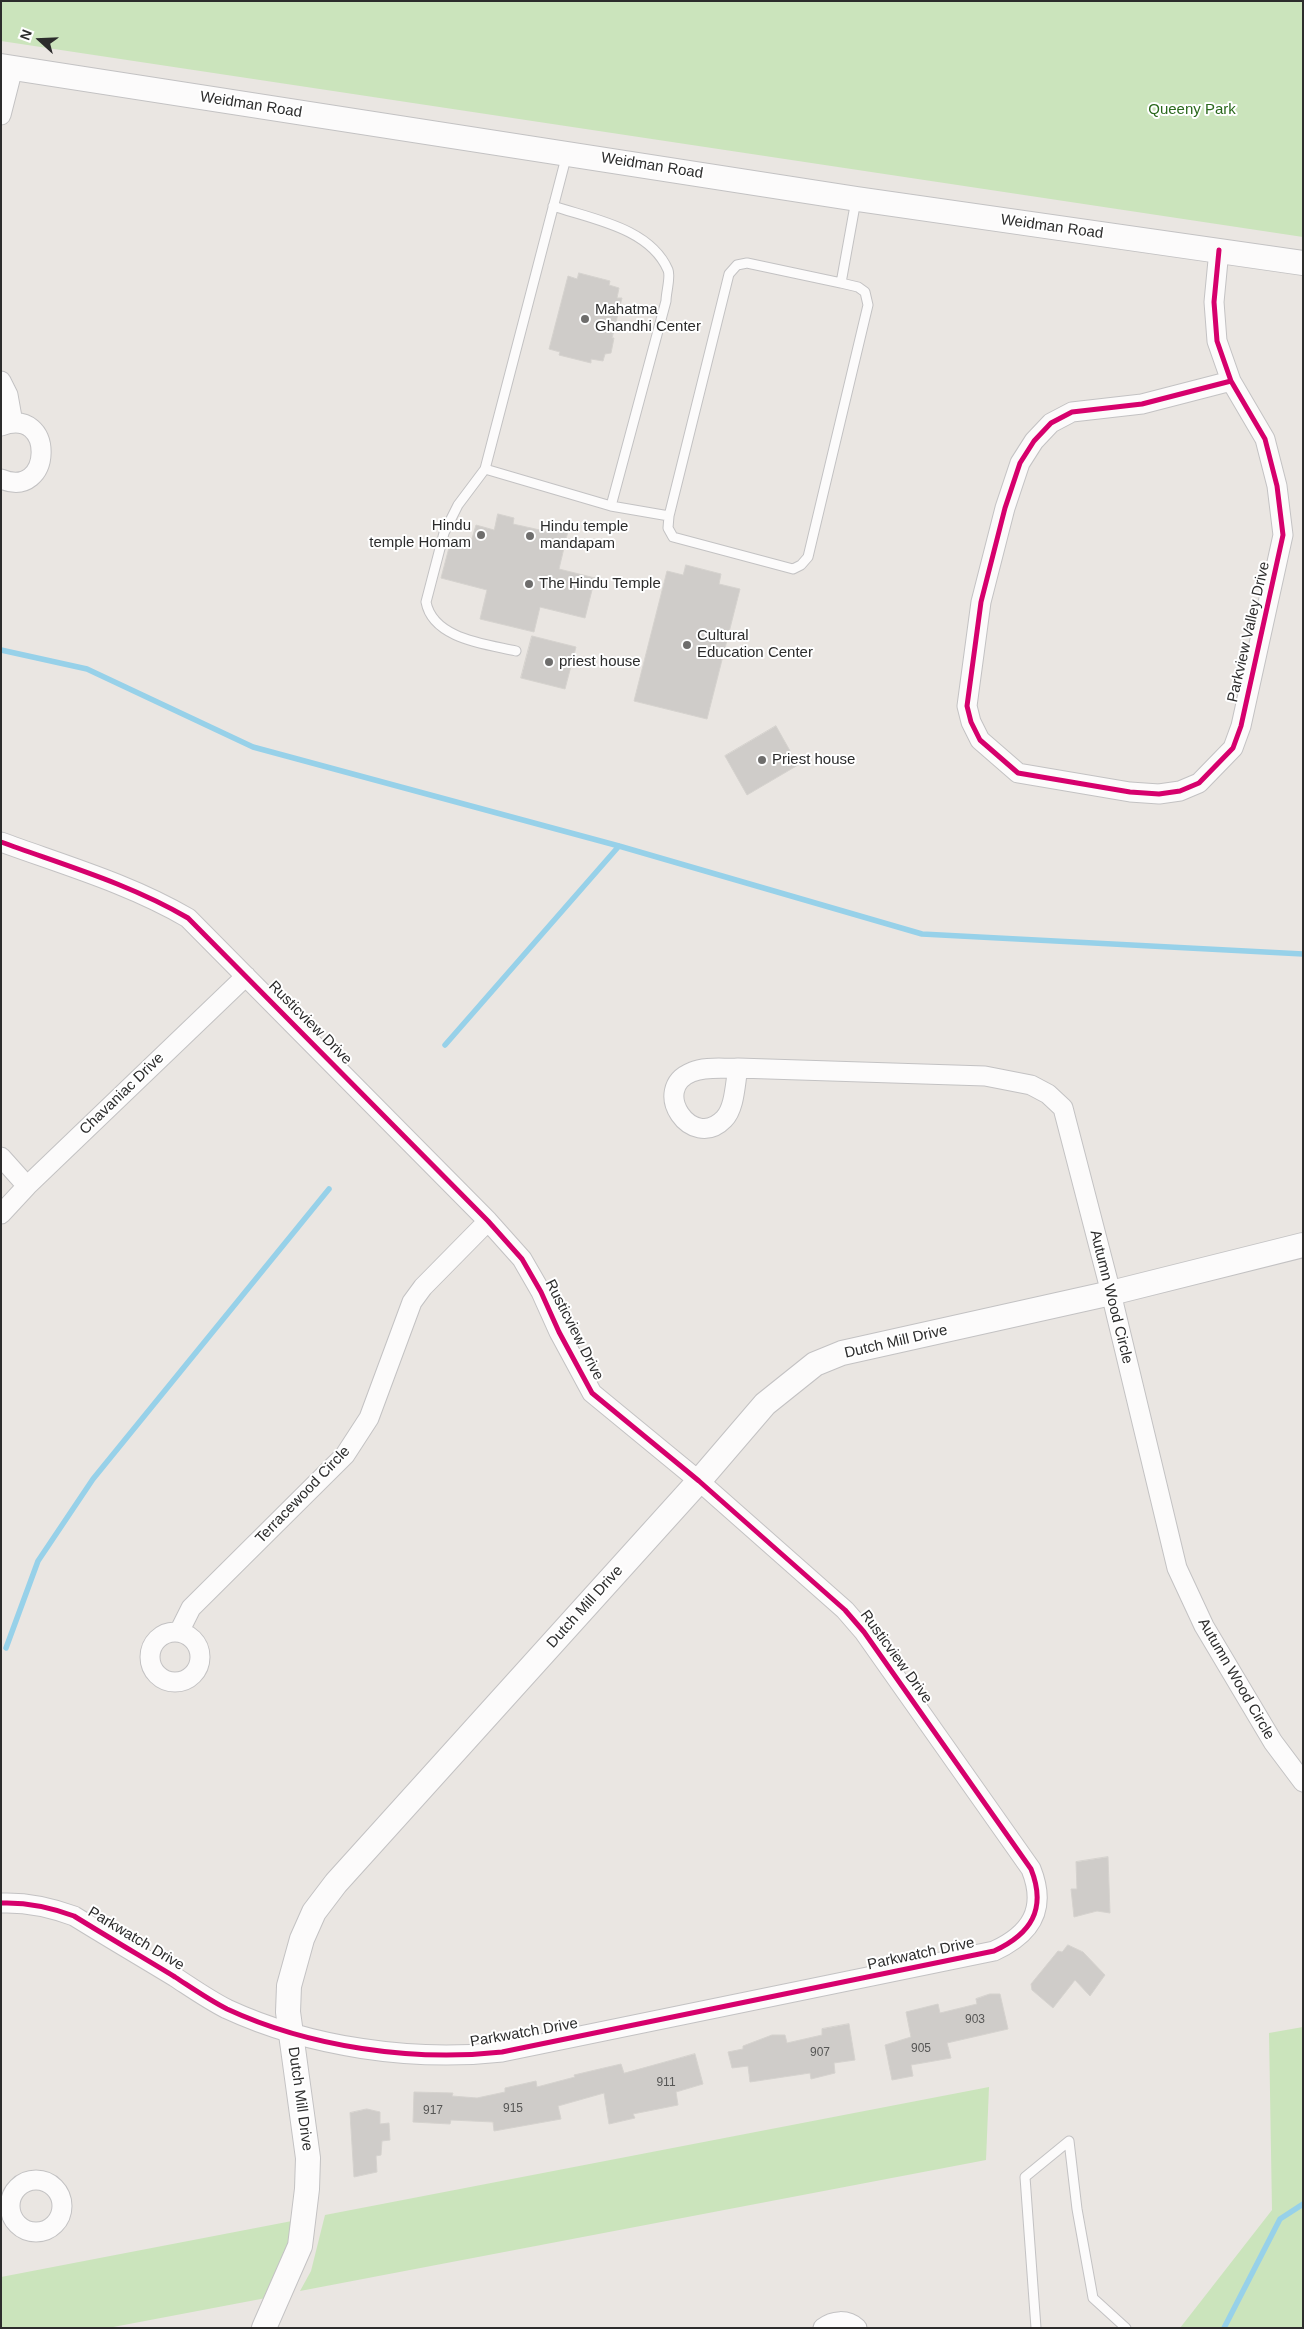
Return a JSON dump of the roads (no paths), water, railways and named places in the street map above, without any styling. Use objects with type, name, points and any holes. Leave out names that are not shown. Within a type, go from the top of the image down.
[{"type":"street","points":[[1,115],[7,67]]},
{"type":"street","name":"Weidman Road","points":[[7,67],[856,199],[1303,262]]},
{"type":"street","name":"Parkview Valley Drive","points":[[1219,250],[1214,302],[1217,341],[1231,381],[1265,439],[1277,486],[1284,535],[1241,726],[1233,748],[1199,783],[1180,791],[1158,794],[1130,792],[1018,773],[980,740],[971,722],[967,706],[981,602],[1005,508],[1020,463],[1034,441],[1051,423],[1072,412],[1142,404],[1231,381]]},
{"type":"street","points":[[1,381],[8,395],[7,424],[30,428],[42,445],[42,455],[38,468],[26,479],[16,482],[1,479]]},
{"type":"street","name":"Rusticview Drive","points":[[1,842],[161,902],[188,918],[488,1221],[522,1259],[541,1292],[559,1332],[592,1393],[699,1481],[845,1610],[864,1632],[1031,1868],[1037,1884],[1038,1900],[1034,1918]]},
{"type":"street","name":"Chavaniac Drive","points":[[1,1214],[27,1186],[246,976]]},
{"type":"street","name":"Autumn Wood Circle","points":[[738,1068],[985,1076],[1031,1085],[1048,1094],[1063,1108],[1111,1293],[1177,1568],[1209,1634],[1273,1742],[1303,1782]]},
{"type":"street","points":[[1,1157],[27,1186]]},
{"type":"street","name":"Terracewood Circle","points":[[179,1632],[191,1608],[345,1455],[369,1418],[412,1302],[423,1287],[488,1221]]},
{"type":"street","name":"Dutch Mill Drive","points":[[264,2328],[300,2246],[307,2189],[308,2158],[288,2012],[289,1986],[302,1938],[314,1912],[336,1883],[699,1481],[765,1404],[815,1364],[842,1354],[1111,1293],[1303,1245]]},
{"type":"street","name":"Parkwatch Drive","points":[[1,1903],[17,1902],[51,1908],[74,1916],[225,2008],[291,2032],[386,2052],[469,2056],[502,2052],[994,1951],[1010,1944],[1034,1918]]},
{"type":"street","points":[[823,2328],[837,2321],[846,2322],[857,2328]]},
{"type":"lane","points":[[516,651],[458,637],[434,621],[428,612],[426,602],[444,533],[458,505],[485,469],[567,154]]},
{"type":"lane","points":[[841,284],[856,199]]},
{"type":"lane","points":[[553,206],[637,236],[653,247],[669,272],[666,300],[611,506]]},
{"type":"lane","points":[[747,264],[841,284],[858,287],[865,292],[868,305],[808,557],[801,566],[793,570],[688,543],[673,537],[668,528],[669,516],[729,274],[736,265],[747,264]]},
{"type":"lane","points":[[485,469],[611,506],[669,516]]},
{"type":"lane","points":[[1036,2328],[1025,2177],[1069,2141],[1077,2210],[1093,2298],[1126,2328]]},
{"type":"waterway","points":[[1,650],[87,669],[253,747],[619,846],[922,934],[1303,954]]},
{"type":"waterway","points":[[445,1045],[619,846]]},
{"type":"waterway","points":[[6,1648],[38,1561],[93,1479],[329,1189]]},
{"type":"waterway","points":[[1224,2328],[1280,2219],[1303,2204]]},
{"type":"place","name":"Mahatma Ghandhi Center","points":[[585,319]]},
{"type":"place","name":"Hindu temple Homam","points":[[481,535]]},
{"type":"place","name":"Hindu temple mandapam","points":[[530,536]]},
{"type":"place","name":"The Hindu Temple","points":[[529,584]]},
{"type":"place","name":"Cultural Education Center","points":[[687,645]]},
{"type":"place","name":"priest house","points":[[549,662]]},
{"type":"place","name":"Priest house","points":[[762,760]]},
{"type":"park label","name":"Queeny Park","points":[[1192,110]]}]
